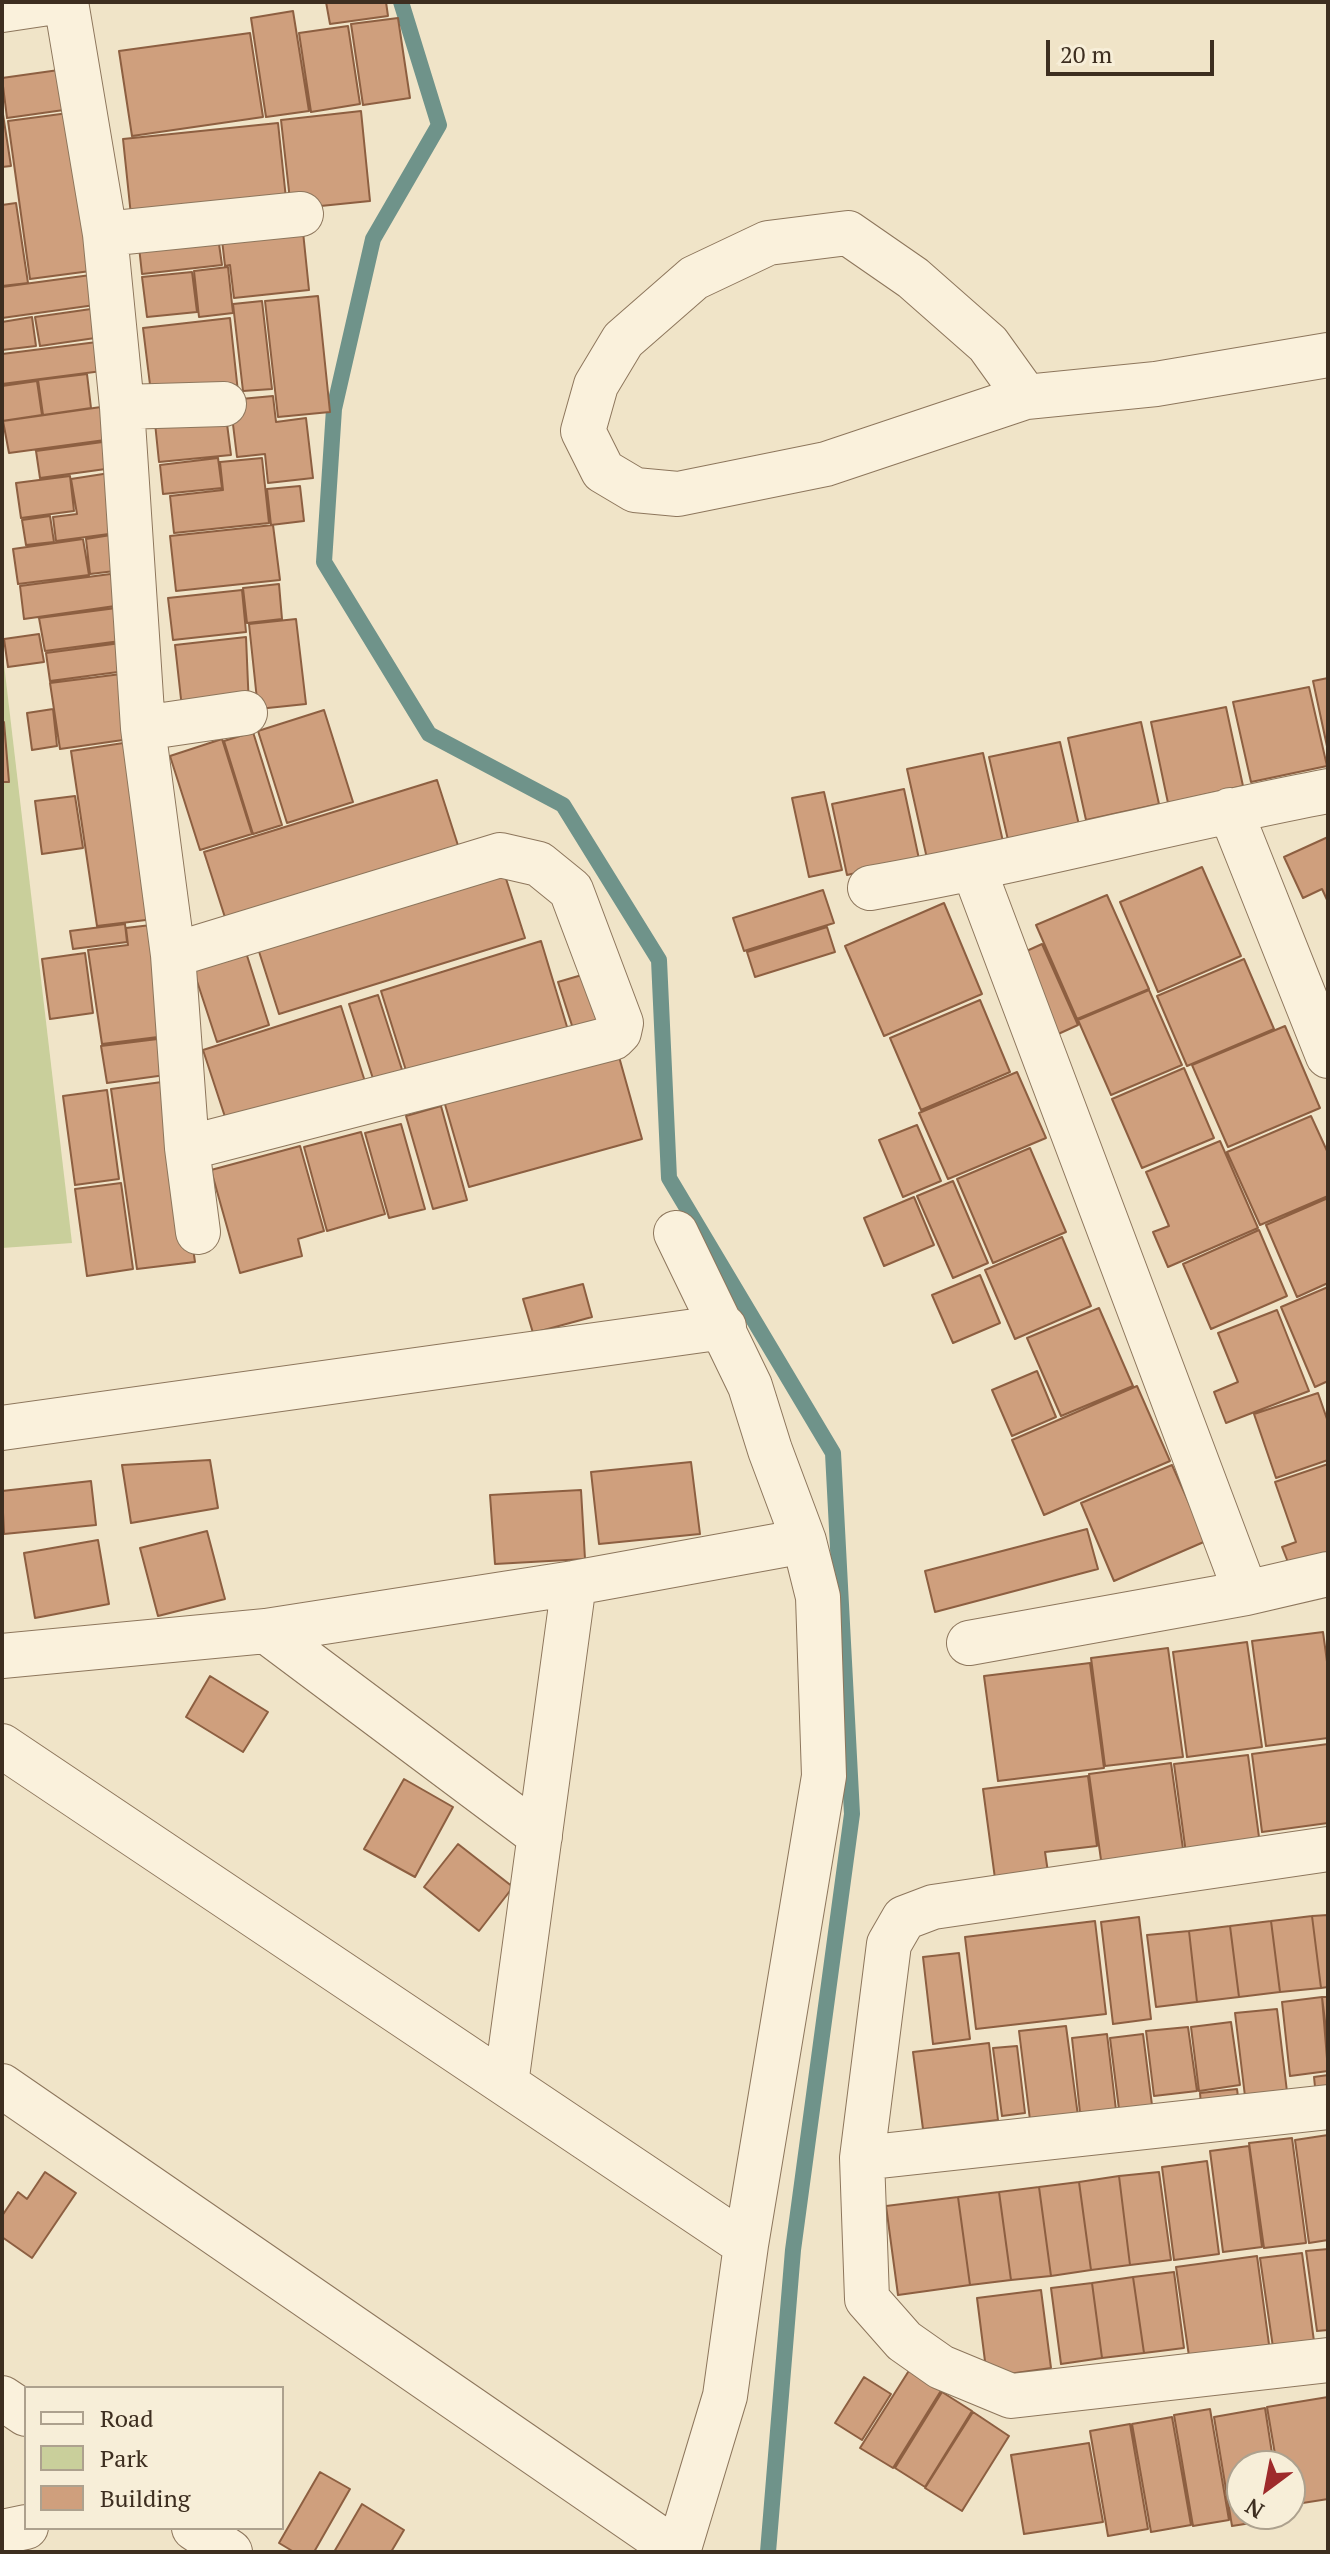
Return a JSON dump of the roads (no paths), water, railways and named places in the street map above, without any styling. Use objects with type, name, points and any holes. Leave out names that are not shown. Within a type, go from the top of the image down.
[{"type":"street","points":[[35,5],[105,234],[122,407],[143,728],[173,955],[187,1148],[198,1232]]},
{"type":"street","points":[[105,234],[301,214]]},
{"type":"street","points":[[1026,397],[988,344],[913,278],[848,233],[768,243],[694,278],[623,340],[596,385],[583,431],[603,471],[635,490],[678,494],[826,464],[1026,397],[1156,384],[1328,355]]},
{"type":"street","points":[[122,407],[224,404]]},
{"type":"street","points":[[143,728],[245,713]]},
{"type":"street","points":[[870,888],[974,870],[1230,810],[1328,791]]},
{"type":"street","points":[[1230,810],[1328,1056]]},
{"type":"street","points":[[173,955],[500,855],[539,864],[571,890],[621,1023],[619,1032],[613,1038],[187,1148]]},
{"type":"street","points":[[974,870],[1246,1593]]},
{"type":"street","points":[[2,2086],[679,2552],[725,2396],[746,2245],[824,1776],[818,1597],[804,1541],[750,1386],[676,1233]]},
{"type":"street","points":[[2,1428],[724,1327]]},
{"type":"street","points":[[2,1656],[266,1631],[574,1583],[804,1541]]},
{"type":"street","points":[[969,1643],[1246,1593],[1328,1574]]},
{"type":"street","points":[[506,2084],[574,1583]]},
{"type":"street","points":[[266,1631],[540,1836]]},
{"type":"street","points":[[2,1746],[746,2245]]},
{"type":"street","points":[[1328,1849],[933,1907],[904,1918],[889,1944],[862,2158],[867,2299],[904,2341],[941,2367],[1011,2396],[1328,2360]]},
{"type":"street","points":[[862,2158],[1328,2107]]},
{"type":"street","points":[[2,2398],[24,2413]]},
{"type":"street","points":[[2,2532],[24,2527]]},
{"type":"street","points":[[197,2530],[230,2552]]},
{"type":"waterway","points":[[401,2],[439,125],[373,239],[334,409],[324,562],[429,734],[563,805],[659,960],[669,1178],[833,1453],[852,1814],[793,2250],[768,2552]]}]
